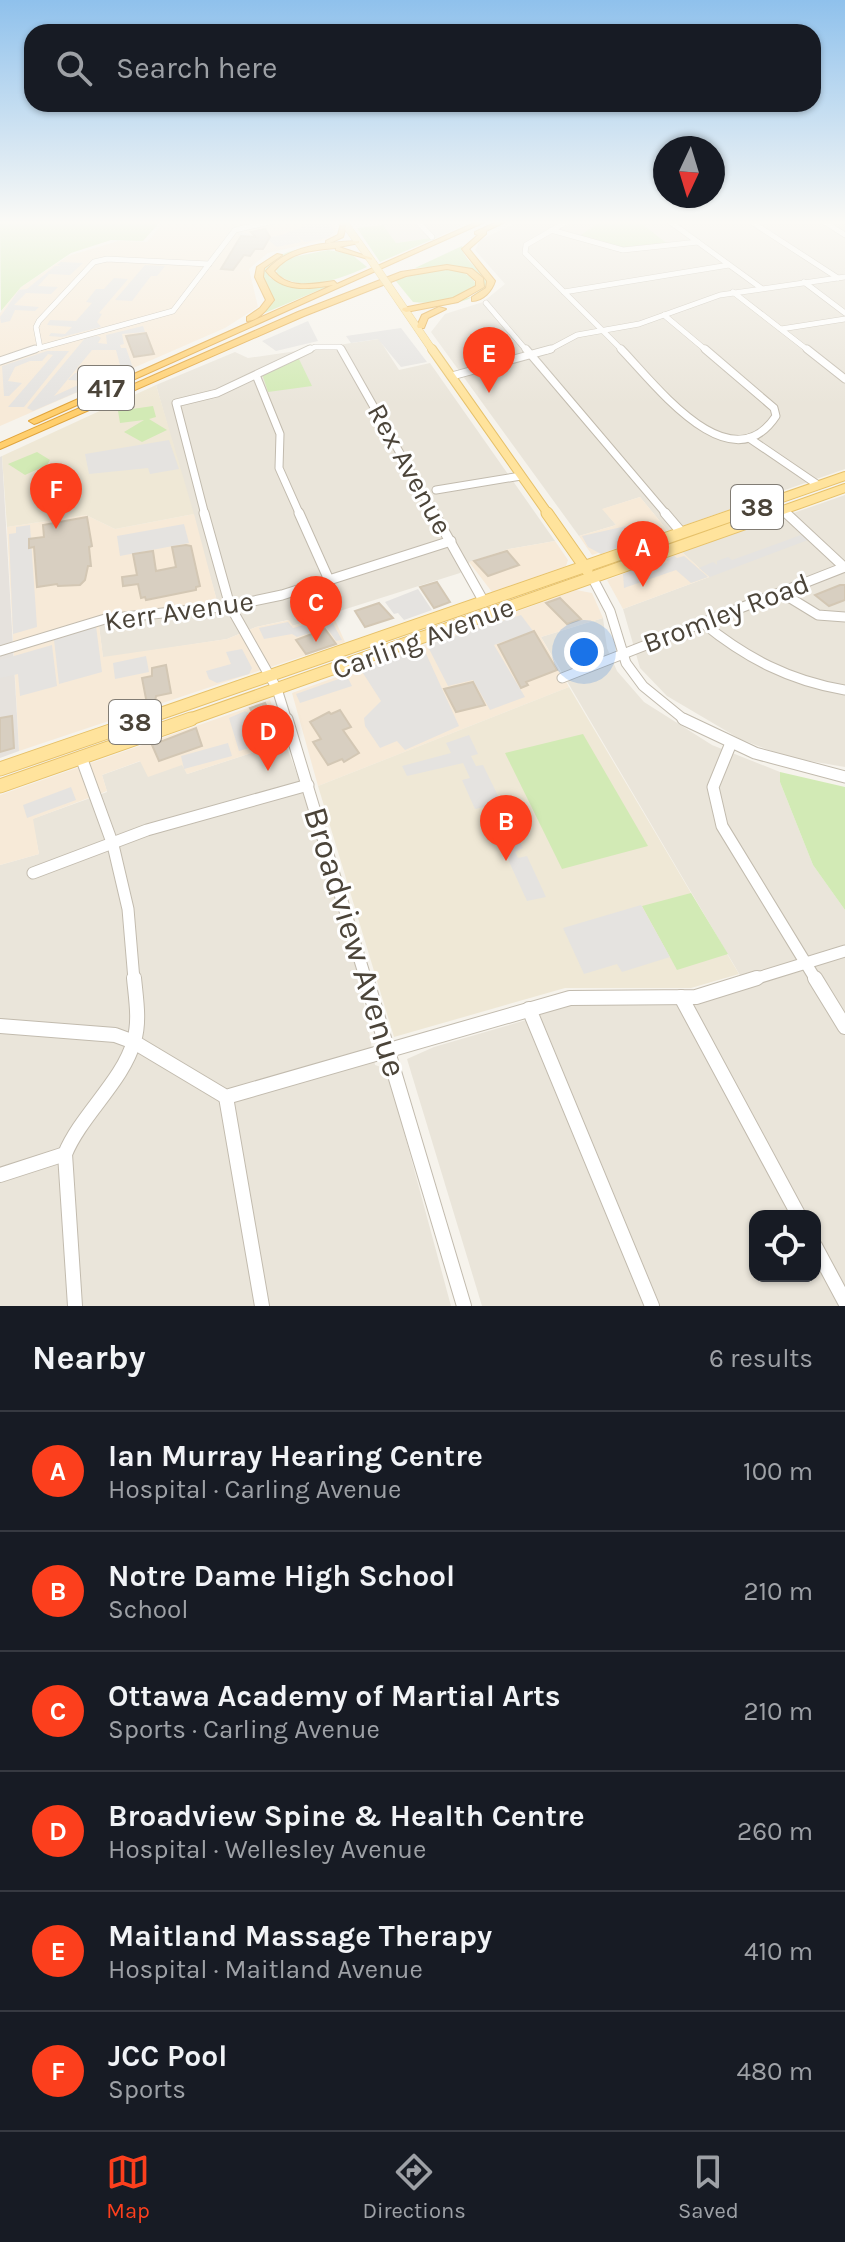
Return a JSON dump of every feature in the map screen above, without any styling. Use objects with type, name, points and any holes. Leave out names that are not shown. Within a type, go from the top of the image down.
[{"type":"highway","points":[[213,341],[253,318],[268,305],[269,294],[263,282]]},
{"type":"highway","points":[[286,282],[319,286],[333,282]]},
{"type":"highway","name":"417","points":[[0,437],[350,282]]},
{"type":"highway","name":"417","points":[[0,446],[374,282]]},
{"type":"highway","points":[[322,306],[387,282]]},
{"type":"highway","points":[[406,310],[471,295],[480,287],[480,282]]},
{"type":"highway","points":[[421,326],[428,314],[483,294],[491,285],[490,282]]},
{"type":"highway","points":[[406,310],[464,302]]},
{"type":"main road","points":[[386,282],[406,310],[413,314],[439,358]]},
{"type":"main road","points":[[406,310],[405,315],[452,376],[592,577]]},
{"type":"main road","name":"Carling Avenue","points":[[0,769],[845,476]]},
{"type":"main road","name":"Carling Avenue","points":[[0,786],[845,488]]},
{"type":"street","points":[[40,348],[36,327],[39,321],[75,282]]},
{"type":"street","points":[[0,361],[173,311],[195,282]]},
{"type":"street","points":[[555,282],[707,433],[721,440],[749,438],[773,422],[776,416],[774,408],[664,315]]},
{"type":"street","points":[[564,292],[625,282]]},
{"type":"street","points":[[753,282],[761,288]]},
{"type":"street","points":[[452,376],[533,356],[577,335],[639,324],[733,292],[804,282],[845,316]]},
{"type":"street","points":[[733,292],[845,379]]},
{"type":"street","points":[[486,303],[682,533]]},
{"type":"street","points":[[781,329],[845,316]]},
{"type":"street","name":"Rex Avenue","points":[[256,375],[308,349],[330,345],[344,351],[484,602]]},
{"type":"street","points":[[256,375],[280,434],[279,468],[329,580]]},
{"type":"street","name":"Broadview Avenue","points":[[256,375],[217,393],[176,403],[175,408],[230,606],[277,689],[308,785],[464,1306]]},
{"type":"street","points":[[749,438],[818,485]]},
{"type":"street","points":[[436,490],[521,476]]},
{"type":"street","points":[[783,510],[845,567]]},
{"type":"street","name":"Kerr Avenue","points":[[0,651],[105,619],[230,606],[282,595],[451,541]]},
{"type":"street","name":"Bromley Road","points":[[562,678],[845,567]]},
{"type":"street","points":[[592,577],[612,616],[622,654],[631,671],[651,694],[676,713],[731,743],[777,762],[845,777]]},
{"type":"street","points":[[782,593],[809,612],[828,619],[845,617]]},
{"type":"street","points":[[703,623],[759,664],[798,681],[845,690]]},
{"type":"street","points":[[731,743],[713,785],[716,813],[723,833],[845,1027]]},
{"type":"street","points":[[75,1306],[65,1154],[72,1137],[122,1066],[134,1042],[137,1016],[128,909],[113,845],[81,757]]},
{"type":"street","points":[[33,873],[200,813],[308,785]]},
{"type":"street","points":[[0,1026],[115,1035],[134,1042],[226,1097],[570,998],[696,997],[845,951]]},
{"type":"street","points":[[681,997],[796,1210]]},
{"type":"street","points":[[529,1009],[652,1306]]},
{"type":"street","points":[[226,1097],[262,1306]]},
{"type":"street","points":[[0,1175],[65,1154]]},
{"type":"street","points":[[821,1257],[845,1302]]},
{"type":"shaded area","points":[[29,282],[252,282],[258,307],[225,328],[0,426],[0,313]]},
{"type":"shaded area","points":[[36,282],[42,282],[38,286],[58,287],[51,294],[26,293],[14,305],[39,307],[35,311],[15,310],[10,321],[1,323],[0,317],[19,290],[27,289]]},
{"type":"shaded area","points":[[110,282],[125,282],[99,313],[102,314],[97,322],[101,327],[62,337],[49,336],[51,333],[65,334],[72,327],[47,325],[50,320],[76,321],[92,303],[86,302],[96,289],[104,289]]},
{"type":"shaded area","points":[[130,282],[146,282],[132,301],[115,300]]},
{"type":"shaded area","points":[[503,282],[845,282],[845,469],[668,531],[640,497],[603,509],[616,525],[579,536],[431,332],[445,314],[483,302],[505,284]]},
{"type":"shaded area","points":[[308,321],[318,341],[276,351],[262,341]]},
{"type":"shaded area","points":[[143,326],[145,332],[122,334],[124,344],[120,345],[126,348],[133,368],[33,411],[27,408],[86,337],[98,336],[101,338],[98,343],[107,344],[106,335]],"holes":[[[92,350],[116,350],[120,365],[98,374],[75,373],[68,380],[87,381],[54,396]]]},
{"type":"shaded area","points":[[401,328],[427,362],[401,367],[378,339],[351,343],[346,336]]},
{"type":"shaded area","points":[[379,339],[399,370],[430,363],[555,541],[509,549],[470,562],[460,573],[292,626],[288,620],[256,627],[227,639],[103,658],[98,618],[217,601],[156,385],[235,352],[248,358]]},
{"type":"shaded area","points":[[47,351],[69,351],[24,407],[8,407],[53,355],[48,354],[42,361],[30,361],[15,367],[8,381],[22,383],[9,396],[4,396],[2,366]]},
{"type":"shaded area","points":[[156,385],[194,514],[115,529],[86,515],[7,527],[2,456]]},
{"type":"shaded area","points":[[169,440],[179,469],[150,474],[148,468],[89,474],[85,454]]},
{"type":"shaded area","points":[[0,457],[19,751],[0,758]]},
{"type":"shaded area","points":[[845,495],[845,767],[787,757],[740,739],[667,696],[640,668],[623,609],[709,577],[682,552]]},
{"type":"shaded area","points":[[640,497],[668,531],[592,555],[579,536],[616,525],[602,509]]},
{"type":"shaded area","points":[[194,514],[217,601],[98,618],[103,657],[227,639],[256,627],[289,620],[293,626],[332,613],[345,642],[19,751],[7,527],[86,515],[115,529]]},
{"type":"shaded area","points":[[184,524],[189,543],[120,556],[117,536]]},
{"type":"shaded area","points":[[635,524],[640,531],[627,534],[633,542],[601,554],[588,547],[582,536]]},
{"type":"shaded area","points":[[30,525],[37,627],[13,634],[9,534],[16,533],[16,527]]},
{"type":"shaded area","points":[[801,535],[808,540],[710,577],[699,568],[713,562],[717,565],[717,561],[728,557],[732,560]]},
{"type":"shaded area","points":[[555,541],[568,560],[566,566],[492,592],[469,562],[509,549]]},
{"type":"shaded area","points":[[682,552],[709,577],[623,609],[607,580]]},
{"type":"shaded area","points":[[684,556],[708,577],[691,583],[676,570],[624,588],[623,574],[668,562],[666,559]]},
{"type":"shaded area","points":[[418,589],[432,610],[404,620],[398,613],[394,614],[385,602]]},
{"type":"shaded area","points":[[576,590],[592,593],[603,618],[541,637],[569,687],[318,786],[292,693]]},
{"type":"shaded area","points":[[521,615],[533,631],[494,645],[525,697],[490,710],[473,680],[448,686],[427,645]]},
{"type":"shaded area","points":[[330,618],[342,640],[336,641],[327,628],[297,637],[292,634],[264,639],[259,628],[288,622],[293,628]]},
{"type":"shaded area","points":[[603,618],[607,648],[617,671],[644,702],[712,745],[780,772],[780,782],[813,865],[845,910],[845,1306],[482,1306],[407,1059],[434,1047],[533,1018],[570,998],[696,997],[744,982],[541,637]]},
{"type":"shaded area","points":[[96,626],[102,672],[59,684],[54,640]]},
{"type":"shaded area","points":[[52,645],[57,686],[20,696],[18,674],[0,678],[0,660]]},
{"type":"shaded area","points":[[423,647],[459,726],[405,750],[397,741],[380,748],[365,726],[364,718],[381,701],[361,670]]},
{"type":"shaded area","points":[[242,649],[252,668],[249,674],[217,683],[209,679],[206,671],[231,664],[226,652]]},
{"type":"shaded area","points":[[146,656],[149,672],[115,679],[113,663]]},
{"type":"shaded area","points":[[347,676],[352,686],[300,703],[296,694]]},
{"type":"shaded area","points":[[569,687],[739,974],[691,988],[565,988],[394,1037],[318,786]]},
{"type":"shaded area","points":[[270,700],[285,742],[187,774],[182,765],[148,777],[140,761],[102,775],[107,791],[33,819],[39,854],[0,865],[0,795]]},
{"type":"shaded area","points":[[245,711],[250,714],[261,735],[275,731],[276,740],[239,751],[229,718]]},
{"type":"shaded area","points":[[469,735],[478,754],[471,756],[476,766],[483,765],[501,802],[493,804],[497,813],[505,812],[523,848],[515,852],[518,858],[527,856],[546,897],[527,901],[484,807],[475,809],[462,780],[470,778],[463,763],[407,776],[402,766],[451,753],[446,743]]},
{"type":"shaded area","points":[[285,742],[307,801],[360,982],[375,1065],[387,1069],[451,1306],[0,1306],[0,865],[39,854],[32,819],[107,792],[102,775],[141,761],[183,765],[187,774]]},
{"type":"shaded area","points":[[228,743],[232,756],[184,769],[181,756]]},
{"type":"shaded area","points":[[71,787],[76,800],[27,818],[23,805]]},
{"type":"shaded area","points":[[641,905],[670,957],[622,972],[617,964],[584,974],[563,928]]},
{"type":"green space","points":[[1,282],[28,282],[21,287],[1,311]]},
{"type":"green space","points":[[265,282],[331,285],[260,315],[272,303]]},
{"type":"green space","points":[[397,282],[474,282],[476,285],[455,298],[413,302]]},
{"type":"green space","points":[[482,282],[487,282],[489,286],[467,300],[424,308],[471,297],[484,287]]},
{"type":"green space","points":[[298,357],[312,386],[268,392],[262,374]]},
{"type":"green space","points":[[153,406],[156,417],[149,419],[167,430],[142,442],[124,432],[144,420],[120,423],[118,411]]},
{"type":"green space","points":[[37,452],[50,460],[47,465],[25,475],[8,464]]},
{"type":"green space","points":[[583,734],[648,846],[562,869],[505,753]]},
{"type":"green space","points":[[780,772],[845,787],[845,910],[813,865],[780,782]]},
{"type":"green space","points":[[691,893],[728,954],[677,970],[642,906]]},
{"type":"building","points":[[146,333],[154,354],[134,357],[126,336]]},
{"type":"building","points":[[87,517],[92,546],[89,547],[91,566],[88,566],[85,580],[80,585],[37,587],[34,547],[29,548],[29,539],[44,537],[43,525]]},
{"type":"building","points":[[191,546],[200,586],[196,590],[146,600],[145,597],[141,598],[138,584],[123,586],[122,577],[137,575],[133,554],[153,551],[156,571],[176,567],[172,547]]},
{"type":"building","points":[[507,551],[519,565],[488,576],[474,561]]},
{"type":"building","points":[[437,582],[450,602],[434,608],[420,587]]},
{"type":"building","points":[[845,585],[845,600],[829,606],[815,595]]},
{"type":"building","points":[[560,598],[581,619],[567,624],[546,603]]},
{"type":"building","points":[[379,603],[393,618],[365,627],[355,611]]},
{"type":"building","points":[[325,629],[336,644],[306,654],[296,640]]},
{"type":"building","points":[[534,631],[557,670],[526,682],[528,685],[521,688],[498,645]]},
{"type":"building","points":[[166,665],[171,693],[156,696],[155,702],[147,704],[142,678],[152,676],[152,668]]},
{"type":"building","points":[[473,682],[485,705],[456,712],[444,689]]},
{"type":"building","points":[[265,703],[274,721],[270,723],[273,730],[263,733],[250,708]]},
{"type":"building","points":[[340,710],[351,727],[343,730],[359,753],[344,762],[342,759],[328,765],[313,742],[321,739],[310,722]]},
{"type":"building","points":[[12,716],[14,748],[0,752],[0,718]]},
{"type":"building","points":[[196,728],[202,746],[159,761],[152,745]]},
{"type":"place","name":"Maitland Massage Therapy","points":[[489,393]]},
{"type":"place","name":"JCC Pool","points":[[56,529]]},
{"type":"place","name":"Ian Murray Hearing Centre","points":[[643,587]]},
{"type":"place","name":"Ottawa Academy of Martial Arts","points":[[316,642]]},
{"type":"place","name":"Broadview Spine & Health Centre","points":[[268,771]]},
{"type":"place","name":"Notre Dame High School","points":[[506,861]]}]
